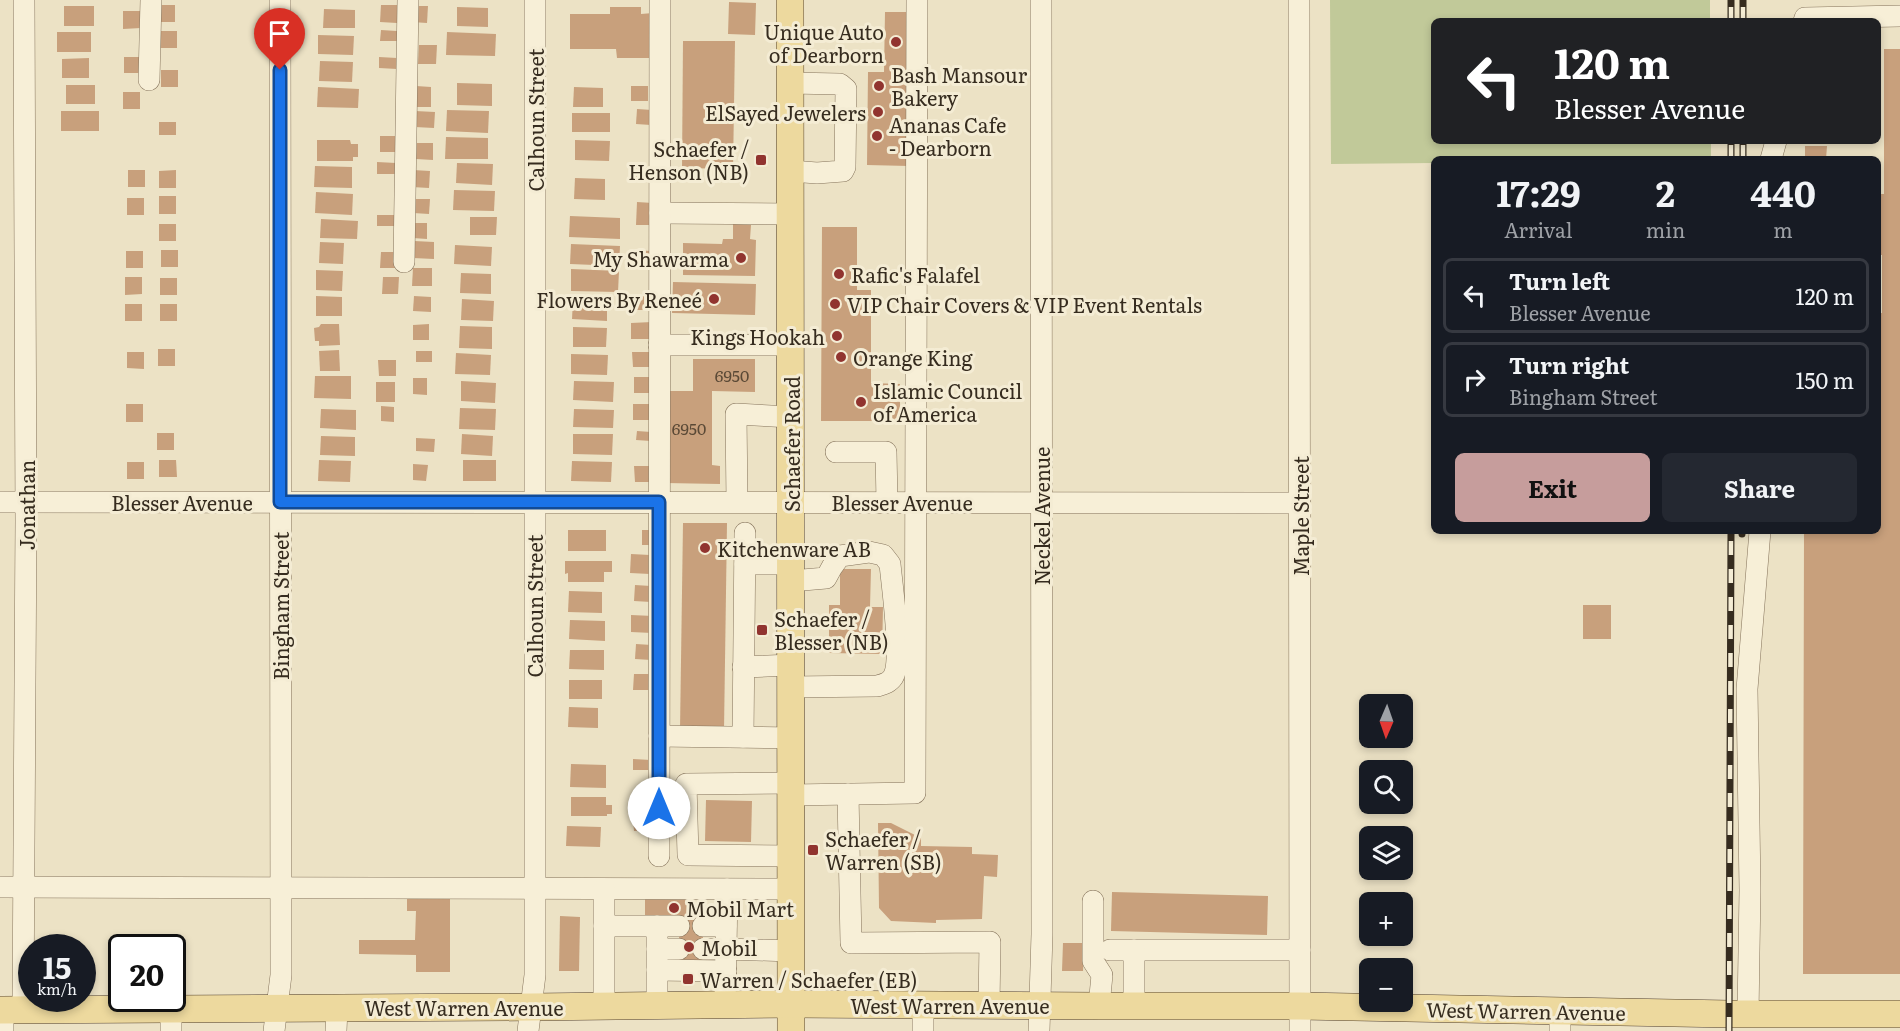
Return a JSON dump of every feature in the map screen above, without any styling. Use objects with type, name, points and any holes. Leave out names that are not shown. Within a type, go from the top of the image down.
[{"type":"main road","name":"Schaefer Road","points":[[790,0],[791,1031]]},
{"type":"main road","name":"West Warren Avenue","points":[[7,1015],[171,1020],[530,1019],[604,1006],[791,1004],[923,1018],[989,1005],[1039,1018],[1100,1006],[1134,1006],[1300,1018],[1560,1020],[1748,1014],[1807,1022],[1900,1014]]},
{"type":"street","name":"Jonathan","points":[[7,1015],[24,886],[26,502],[24,0]]},
{"type":"street","points":[[149,80],[151,0]]},
{"type":"street","name":"Bingham Street","points":[[275,1019],[281,975],[280,0]]},
{"type":"street","points":[[404,262],[408,0]]},
{"type":"street","name":"Calhoun Street","points":[[530,1019],[535,975],[535,0]]},
{"type":"street","points":[[659,856],[660,0]]},
{"type":"street","points":[[688,889],[686,784],[848,794],[915,794],[917,0]]},
{"type":"street","name":"Neckel Avenue","points":[[1039,1018],[1042,934],[1041,0]]},
{"type":"street","name":"Maple Street","points":[[1299,0],[1300,1018]]},
{"type":"street","points":[[1805,13],[1900,16]]},
{"type":"street","points":[[790,83],[840,84],[846,89],[845,167],[843,171],[790,171]]},
{"type":"street","points":[[660,213],[790,214]]},
{"type":"street","points":[[659,345],[790,345]]},
{"type":"street","points":[[738,502],[736,414],[791,417]]},
{"type":"street","points":[[836,452],[886,452],[887,502]]},
{"type":"street","name":"Blesser Avenue","points":[[0,502],[1300,503]]},
{"type":"street","points":[[743,738],[746,533]]},
{"type":"street","points":[[1748,1014],[1750,890],[1747,689],[1760,534]]},
{"type":"street","points":[[743,667],[791,676],[877,686],[886,683],[894,676],[898,648],[890,564],[883,555],[869,552],[840,556],[826,578],[745,564]]},
{"type":"street","points":[[659,736],[792,738]]},
{"type":"street","points":[[848,794],[850,943],[990,942],[989,1005]]},
{"type":"street","points":[[688,855],[792,856]]},
{"type":"street","points":[[0,886],[791,889]]},
{"type":"street","points":[[604,889],[604,1006]]},
{"type":"street","points":[[725,1005],[727,890]]},
{"type":"street","points":[[1093,901],[1093,961],[1102,975],[1100,1006]]},
{"type":"street","points":[[604,926],[679,926]]},
{"type":"street","points":[[657,926],[657,1006]]},
{"type":"street","points":[[703,926],[726,926]]},
{"type":"street","points":[[657,949],[679,949]]},
{"type":"street","points":[[703,949],[791,951]]},
{"type":"street","points":[[1110,950],[1300,950]]},
{"type":"street","points":[[1134,950],[1134,1006]]},
{"type":"street","points":[[657,970],[726,971]]},
{"type":"green space","points":[[1330,0],[1710,0],[1710,18],[1431,18],[1431,144],[1711,144],[1711,156],[1431,156],[1431,163],[1331,164]]},
{"type":"building","points":[[729,2],[756,3],[755,35],[728,34]]},
{"type":"building","points":[[158,5],[175,5],[175,22],[158,22]]},
{"type":"building","points":[[381,5],[398,5],[397,23],[380,22]]},
{"type":"building","points":[[64,6],[94,6],[94,26],[64,26]]},
{"type":"building","points":[[412,6],[428,6],[427,23],[412,22]]},
{"type":"building","points":[[457,7],[488,8],[488,27],[457,26]]},
{"type":"building","points":[[610,7],[641,7],[641,14],[653,13],[653,58],[617,58],[616,49],[570,49],[570,14],[610,14]]},
{"type":"building","points":[[324,9],[355,10],[355,28],[323,28]]},
{"type":"building","points":[[123,11],[141,11],[141,28],[123,29]]},
{"type":"building","points":[[885,12],[908,12],[909,166],[867,165],[868,72],[884,72]]},
{"type":"building","points":[[381,30],[397,31],[397,41],[380,41]]},
{"type":"building","points":[[160,31],[177,31],[177,48],[160,48]]},
{"type":"building","points":[[57,32],[91,32],[91,52],[57,52]]},
{"type":"building","points":[[447,32],[496,34],[495,56],[446,55]]},
{"type":"building","points":[[318,35],[354,36],[353,55],[318,54]]},
{"type":"building","points":[[683,41],[735,41],[733,169],[682,168]]},
{"type":"building","points":[[419,45],[437,45],[436,64],[418,64]]},
{"type":"building","points":[[1884,49],[1900,49],[1900,974],[1803,974],[1804,534],[1881,534],[1881,194],[1884,194]]},
{"type":"building","points":[[124,57],[141,57],[141,73],[124,73]]},
{"type":"building","points":[[379,57],[397,58],[397,69],[379,68]]},
{"type":"building","points":[[89,58],[89,78],[62,78],[62,59]]},
{"type":"building","points":[[320,61],[353,62],[352,82],[319,81]]},
{"type":"building","points":[[161,70],[178,70],[178,87],[161,87]]},
{"type":"building","points":[[457,83],[492,84],[492,106],[457,105]]},
{"type":"building","points":[[66,85],[95,85],[95,104],[66,104]]},
{"type":"building","points":[[416,86],[431,87],[431,107],[416,107]]},
{"type":"building","points":[[631,86],[648,86],[648,101],[631,101]]},
{"type":"building","points":[[318,87],[359,89],[358,108],[317,107]]},
{"type":"building","points":[[574,87],[603,88],[603,107],[573,107]]},
{"type":"building","points":[[123,92],[140,92],[140,109],[123,109]]},
{"type":"building","points":[[637,109],[652,110],[651,125],[636,124]]},
{"type":"building","points":[[447,110],[489,111],[488,133],[446,131]]},
{"type":"building","points":[[61,111],[99,111],[99,131],[61,131]]},
{"type":"building","points":[[415,111],[435,112],[434,128],[415,127]]},
{"type":"building","points":[[572,113],[610,113],[610,132],[572,132]]},
{"type":"building","points":[[159,122],[176,122],[176,135],[159,135]]},
{"type":"building","points":[[380,136],[398,136],[398,152],[380,152]]},
{"type":"building","points":[[446,137],[488,138],[488,159],[445,159]]},
{"type":"building","points":[[317,140],[350,140],[351,144],[358,144],[358,157],[353,157],[353,161],[317,161]]},
{"type":"building","points":[[575,140],[610,141],[609,161],[575,160]]},
{"type":"building","points":[[417,143],[433,143],[433,160],[416,159]]},
{"type":"building","points":[[1805,146],[1827,146],[1826,156],[1805,156]]},
{"type":"building","points":[[377,162],[396,163],[396,174],[377,174]]},
{"type":"building","points":[[457,163],[493,164],[492,185],[456,183]]},
{"type":"building","points":[[315,166],[352,167],[352,188],[314,187]]},
{"type":"building","points":[[632,167],[651,167],[650,178],[632,178]]},
{"type":"building","points":[[128,170],[145,170],[145,187],[128,187]]},
{"type":"building","points":[[176,170],[176,188],[159,188],[159,171]]},
{"type":"building","points":[[413,170],[430,171],[429,188],[412,187]]},
{"type":"building","points":[[575,178],[605,179],[605,200],[574,199]]},
{"type":"building","points":[[454,190],[495,191],[494,211],[453,210]]},
{"type":"building","points":[[316,192],[353,194],[352,215],[315,213]]},
{"type":"building","points":[[159,196],[176,196],[176,214],[159,214]]},
{"type":"building","points":[[127,198],[144,198],[144,215],[127,215]]},
{"type":"building","points":[[413,199],[430,199],[429,214],[413,213]]},
{"type":"building","points":[[637,202],[653,203],[652,225],[636,225]]},
{"type":"building","points":[[377,215],[396,215],[396,226],[377,226]]},
{"type":"building","points":[[570,216],[620,218],[620,239],[569,237]]},
{"type":"building","points":[[470,217],[497,217],[496,235],[470,235]]},
{"type":"building","points":[[321,219],[358,221],[357,239],[320,238]]},
{"type":"building","points":[[414,223],[427,223],[427,239],[413,238]]},
{"type":"building","points":[[159,224],[176,224],[176,241],[159,241]]},
{"type":"building","points":[[733,224],[751,225],[750,239],[756,240],[755,276],[683,275],[683,243],[722,244],[723,239],[733,239]]},
{"type":"building","points":[[822,227],[857,227],[857,290],[871,290],[871,383],[900,384],[900,421],[821,421]]},
{"type":"building","points":[[414,241],[434,242],[434,259],[413,258]]},
{"type":"building","points":[[320,242],[344,243],[343,264],[319,263]]},
{"type":"building","points":[[571,244],[620,246],[619,266],[570,264]]},
{"type":"building","points":[[455,245],[492,247],[491,266],[454,264]]},
{"type":"building","points":[[161,250],[178,250],[178,267],[161,267]]},
{"type":"building","points":[[632,250],[652,251],[652,265],[631,264]]},
{"type":"building","points":[[126,251],[143,251],[143,268],[126,268]]},
{"type":"building","points":[[381,252],[397,252],[397,268],[380,268]]},
{"type":"building","points":[[413,268],[432,268],[432,286],[412,286]]},
{"type":"building","points":[[571,269],[619,271],[618,292],[571,291]]},
{"type":"building","points":[[316,270],[343,271],[342,291],[316,290]]},
{"type":"building","points":[[461,273],[491,274],[491,294],[460,293]]},
{"type":"building","points":[[125,277],[142,277],[142,294],[125,295]]},
{"type":"building","points":[[383,277],[399,277],[398,294],[382,294]]},
{"type":"building","points":[[160,278],[177,278],[177,295],[160,295]]},
{"type":"building","points":[[673,282],[756,284],[755,315],[672,313]]},
{"type":"building","points":[[316,296],[342,297],[342,316],[316,316]]},
{"type":"building","points":[[414,296],[431,297],[431,312],[413,311]]},
{"type":"building","points":[[637,296],[651,296],[651,310],[637,310]]},
{"type":"building","points":[[462,299],[494,301],[493,321],[461,320]]},
{"type":"building","points":[[573,300],[607,301],[607,321],[572,319]]},
{"type":"building","points":[[125,304],[142,304],[142,321],[125,321]]},
{"type":"building","points":[[160,304],[177,304],[177,321],[160,321]]},
{"type":"building","points":[[652,322],[652,339],[631,339],[631,323]]},
{"type":"building","points":[[321,324],[339,324],[340,345],[319,346],[319,341],[315,341],[314,328]]},
{"type":"building","points":[[429,324],[429,340],[413,340],[413,325]]},
{"type":"building","points":[[460,326],[492,327],[492,349],[459,348]]},
{"type":"building","points":[[573,327],[607,328],[606,347],[573,347]]},
{"type":"building","points":[[158,349],[175,349],[175,366],[158,366]]},
{"type":"building","points":[[339,350],[340,371],[320,371],[319,351]]},
{"type":"building","points":[[416,351],[432,351],[432,362],[416,362]]},
{"type":"building","points":[[127,352],[144,352],[144,369],[127,368]]},
{"type":"building","points":[[632,352],[650,352],[650,367],[633,367]]},
{"type":"building","points":[[456,353],[491,355],[490,375],[455,374]]},
{"type":"building","points":[[571,354],[608,355],[607,375],[571,374]]},
{"type":"building","points":[[693,359],[755,359],[755,392],[712,391],[712,465],[720,466],[720,484],[665,483],[666,391],[693,391]]},
{"type":"building","points":[[378,360],[396,360],[396,376],[379,376]]},
{"type":"building","points":[[315,376],[351,376],[351,399],[314,398]]},
{"type":"building","points":[[634,377],[650,377],[650,393],[634,393]]},
{"type":"building","points":[[413,378],[427,378],[427,395],[413,394]]},
{"type":"building","points":[[461,381],[496,383],[495,403],[461,401]]},
{"type":"building","points":[[574,381],[614,382],[613,402],[573,400]]},
{"type":"building","points":[[376,382],[395,382],[395,402],[376,402]]},
{"type":"building","points":[[126,404],[143,404],[143,422],[126,422]]},
{"type":"building","points":[[633,404],[650,404],[650,420],[633,420]]},
{"type":"building","points":[[381,406],[394,407],[394,422],[381,421]]},
{"type":"building","points":[[460,408],[496,409],[495,430],[459,429]]},
{"type":"building","points":[[321,409],[356,410],[356,430],[320,428]]},
{"type":"building","points":[[574,409],[614,410],[613,428],[573,427]]},
{"type":"building","points":[[637,431],[651,432],[651,441],[636,440]]},
{"type":"building","points":[[157,433],[174,433],[174,450],[157,450]]},
{"type":"building","points":[[462,434],[493,436],[492,456],[461,454]]},
{"type":"building","points":[[573,434],[613,434],[612,455],[573,454]]},
{"type":"building","points":[[321,436],[355,437],[355,456],[320,455]]},
{"type":"building","points":[[416,438],[435,439],[434,452],[416,451]]},
{"type":"building","points":[[159,460],[176,460],[177,477],[159,477]]},
{"type":"building","points":[[319,460],[351,461],[350,482],[318,481]]},
{"type":"building","points":[[463,460],[496,460],[496,481],[463,481]]},
{"type":"building","points":[[572,461],[612,462],[611,482],[571,481]]},
{"type":"building","points":[[127,462],[144,462],[144,479],[127,479]]},
{"type":"building","points":[[413,464],[428,465],[426,481],[413,480]]},
{"type":"building","points":[[634,466],[651,466],[651,482],[635,482]]},
{"type":"building","points":[[683,523],[727,523],[724,730],[680,730]]},
{"type":"building","points":[[568,530],[606,530],[606,551],[568,551]]},
{"type":"building","points":[[642,530],[652,530],[652,545],[642,545]]},
{"type":"building","points":[[631,554],[650,555],[650,574],[630,573]]},
{"type":"building","points":[[565,561],[612,561],[612,572],[604,572],[604,582],[568,582],[568,573],[565,574]]},
{"type":"building","points":[[840,569],[871,569],[870,607],[883,607],[882,654],[829,653],[829,605],[840,605]]},
{"type":"building","points":[[635,585],[651,586],[651,602],[634,601]]},
{"type":"building","points":[[569,591],[602,592],[602,613],[568,612]]},
{"type":"building","points":[[1583,605],[1611,605],[1611,639],[1583,639]]},
{"type":"building","points":[[631,615],[653,616],[652,633],[631,632]]},
{"type":"building","points":[[570,620],[605,621],[605,641],[569,639]]},
{"type":"building","points":[[636,644],[652,645],[651,660],[635,659]]},
{"type":"building","points":[[570,650],[604,650],[604,670],[569,669]]},
{"type":"building","points":[[634,674],[652,674],[652,690],[633,690]]},
{"type":"building","points":[[569,680],[602,680],[602,699],[569,699]]},
{"type":"building","points":[[569,707],[598,708],[598,728],[568,727]]},
{"type":"building","points":[[633,759],[651,760],[651,770],[633,770]]},
{"type":"building","points":[[571,764],[606,765],[606,788],[570,787]]},
{"type":"building","points":[[635,790],[651,790],[650,806],[634,805]]},
{"type":"building","points":[[571,797],[606,797],[606,805],[612,805],[612,814],[571,816]]},
{"type":"building","points":[[706,800],[752,801],[751,842],[705,841]]},
{"type":"building","points":[[633,820],[651,820],[651,831],[634,831]]},
{"type":"building","points":[[878,823],[891,823],[921,838],[921,846],[972,847],[972,854],[998,855],[997,877],[984,876],[982,919],[936,920],[936,923],[891,921],[879,908]]},
{"type":"building","points":[[567,826],[601,827],[600,847],[566,846]]},
{"type":"building","points":[[1112,892],[1268,896],[1267,935],[1111,931]]},
{"type":"building","points":[[407,893],[450,893],[450,972],[416,972],[416,955],[359,954],[359,940],[415,940],[416,911],[407,911]]},
{"type":"building","points":[[645,894],[695,894],[695,919],[645,919]]},
{"type":"building","points":[[560,916],[580,917],[579,971],[559,971]]},
{"type":"building","points":[[679,920],[703,920],[703,969],[679,969]]},
{"type":"building","points":[[1063,943],[1084,943],[1083,971],[1062,971]]},
{"type":"railway","points":[[1731,0],[1731,18]]},
{"type":"railway","points":[[1743,0],[1743,18]]},
{"type":"railway","points":[[1731,144],[1731,156]]},
{"type":"railway","points":[[1743,144],[1743,156]]},
{"type":"railway","points":[[1729,1031],[1731,534]]},
{"type":"place","name":"Unique Auto of Dearborn","points":[[896,42]]},
{"type":"place","name":"Bash Mansour Bakery","points":[[879,86]]},
{"type":"place","name":"ElSayed Jewelers","points":[[878,112]]},
{"type":"place","name":"Ananas Cafe - Dearborn","points":[[877,136]]},
{"type":"place","name":"Schaefer / Henson (NB)","points":[[761,160]]},
{"type":"place","name":"My Shawarma","points":[[741,258]]},
{"type":"place","name":"Rafic's Falafel","points":[[839,274]]},
{"type":"place","name":"Flowers By Reneé","points":[[714,299]]},
{"type":"place","name":"VIP Chair Covers & VIP Event Rentals","points":[[835,304]]},
{"type":"place","name":"Kings Hookah","points":[[837,336]]},
{"type":"place","name":"Orange King","points":[[841,357]]},
{"type":"place","name":"Islamic Council of America","points":[[861,402]]},
{"type":"place","name":"Kitchenware AB","points":[[705,548]]},
{"type":"place","name":"Schaefer / Blesser (NB)","points":[[762,630]]},
{"type":"place","name":"Schaefer / Warren (SB)","points":[[813,850]]},
{"type":"place","name":"Mobil Mart","points":[[674,908]]},
{"type":"place","name":"Mobil","points":[[689,947]]},
{"type":"place","name":"Warren / Schaefer (EB)","points":[[688,979]]},
{"type":"route","points":[[280,70],[280,502],[659,502],[659,808]]}]
